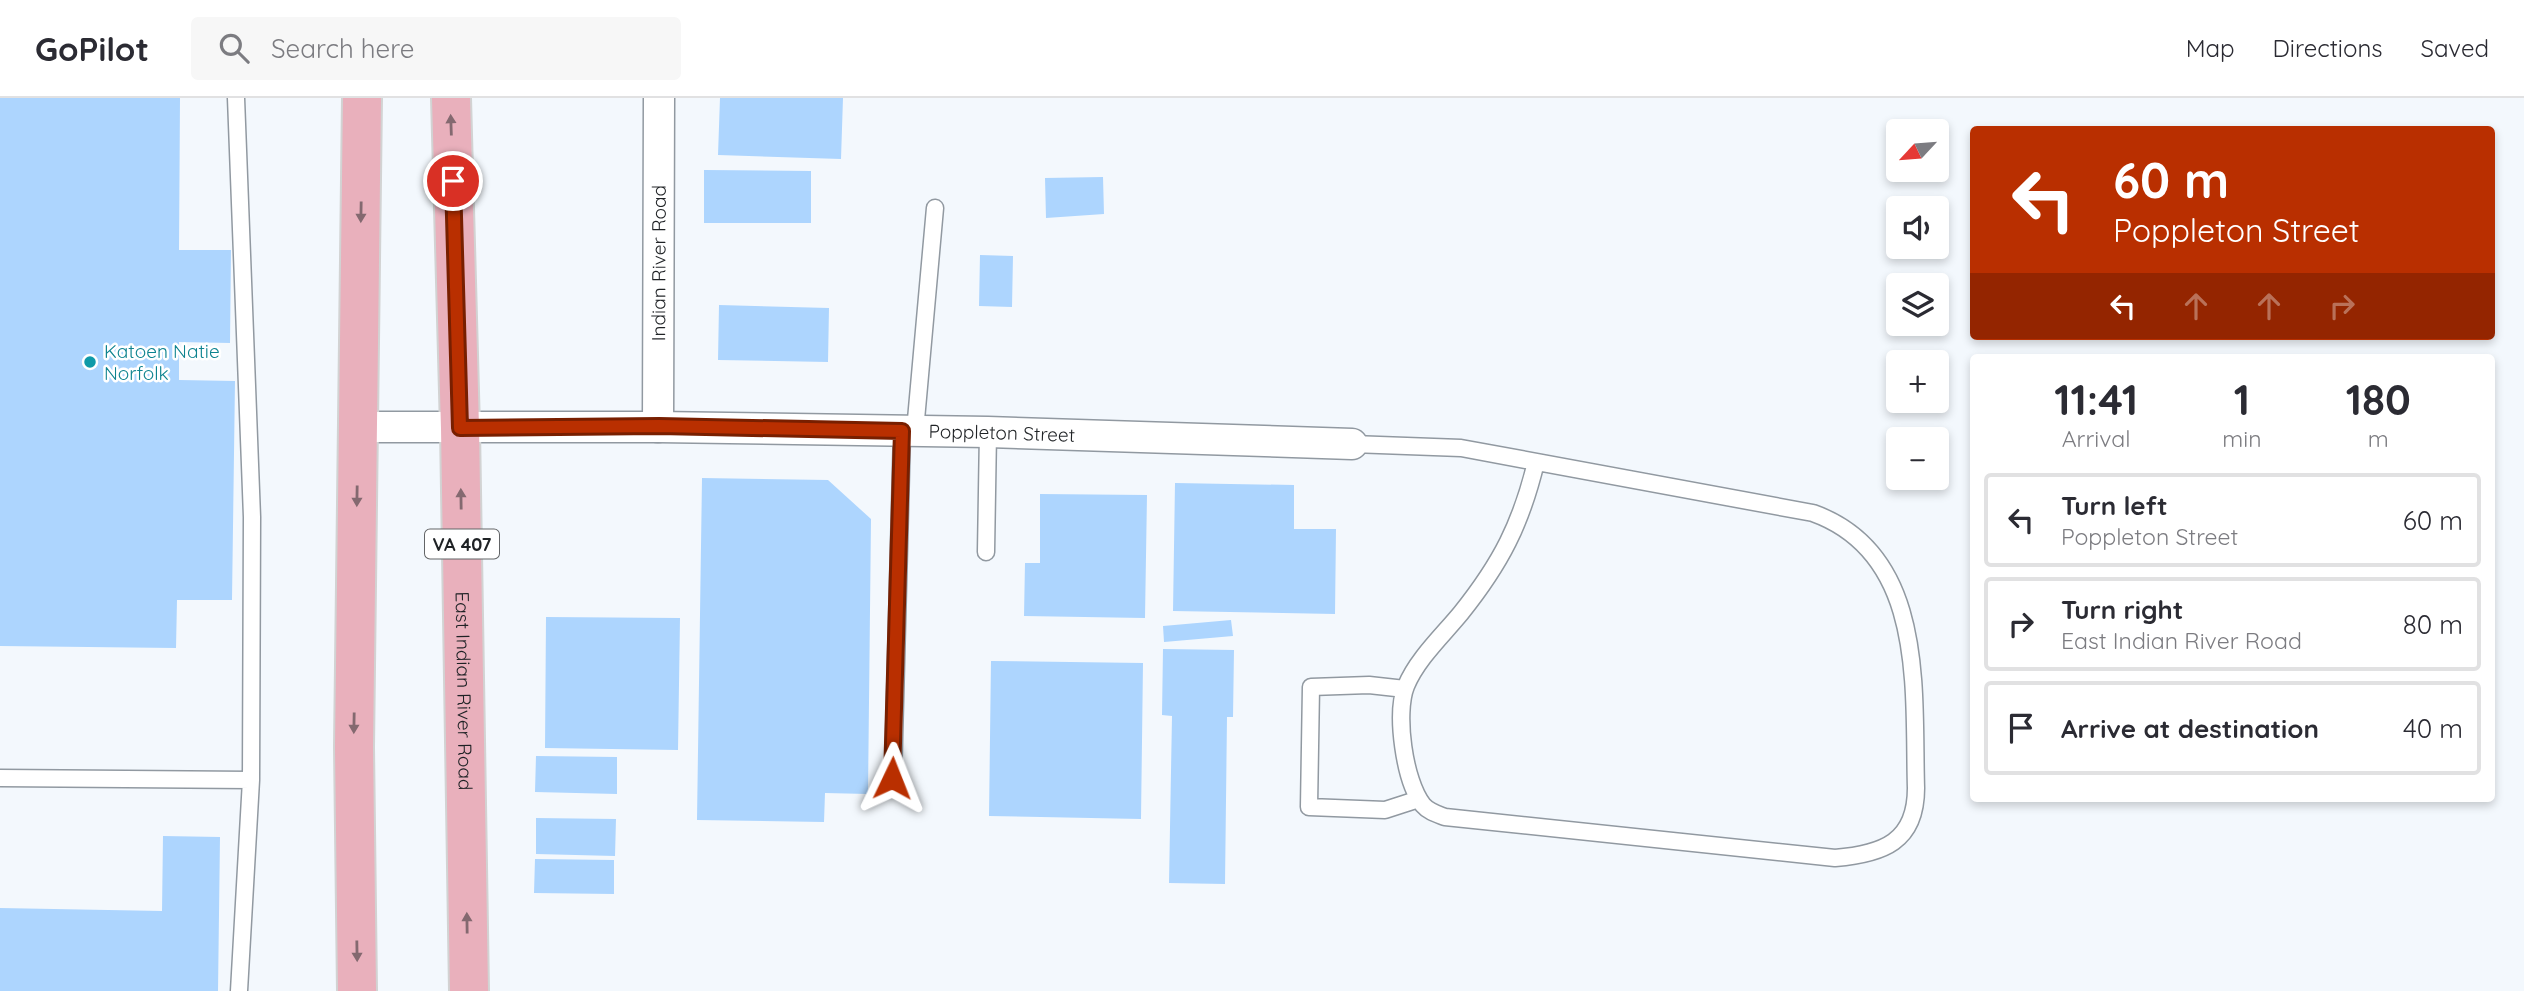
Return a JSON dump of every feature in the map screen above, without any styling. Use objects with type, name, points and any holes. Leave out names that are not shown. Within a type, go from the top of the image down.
[{"type":"main road","points":[[357,991],[354,747],[362,98]]},
{"type":"main road","name":"East Indian River Road","points":[[451,98],[460,428],[469,991]]},
{"type":"street","name":"Indian River Road","points":[[659,98],[659,426]]},
{"type":"street","name":"Poppleton Street","points":[[358,428],[659,426],[988,432],[1352,444]]},
{"type":"lane","points":[[236,98],[252,517],[251,780],[239,991]]},
{"type":"lane","points":[[892,778],[909,431],[935,208]]},
{"type":"lane","points":[[986,552],[988,432]]},
{"type":"lane","points":[[1352,444],[1461,448],[1813,513],[1835,521],[1859,540],[1890,582],[1907,624],[1912,661],[1916,808],[1908,831],[1886,847],[1860,856],[1835,858],[1446,817],[1430,812],[1419,799],[1408,768],[1402,712],[1405,689],[1418,667],[1469,604],[1507,547],[1519,523],[1536,462]]},
{"type":"lane","points":[[1405,689],[1369,685],[1311,687],[1309,807],[1385,810],[1419,799]]},
{"type":"lane","points":[[0,778],[251,780]]},
{"type":"building","name":"Katoen Natie Norfolk","points":[[0,98],[180,98],[179,250],[231,250],[230,343],[179,342],[179,380],[235,381],[232,600],[177,600],[176,648],[0,646]]},
{"type":"building","points":[[720,98],[843,98],[841,159],[718,155]]},
{"type":"building","points":[[704,170],[811,171],[811,223],[704,223]]},
{"type":"building","points":[[1103,177],[1104,214],[1046,218],[1045,178]]},
{"type":"building","points":[[980,255],[1013,256],[1012,307],[979,306]]},
{"type":"building","points":[[719,305],[829,308],[828,362],[718,360]]},
{"type":"building","points":[[702,478],[828,480],[871,519],[868,794],[825,793],[824,822],[697,820]]},
{"type":"building","points":[[1175,483],[1294,485],[1294,529],[1336,529],[1335,614],[1173,611]]},
{"type":"building","points":[[1040,494],[1147,495],[1145,618],[1024,616],[1025,563],[1040,563]]},
{"type":"building","points":[[546,617],[680,618],[678,750],[545,748]]},
{"type":"building","points":[[1231,620],[1233,636],[1164,642],[1163,626]]},
{"type":"building","points":[[1163,649],[1234,650],[1233,717],[1227,717],[1225,884],[1169,883],[1172,716],[1162,715]]},
{"type":"building","points":[[991,661],[1143,663],[1141,819],[989,816]]},
{"type":"building","points":[[536,756],[617,757],[617,794],[535,792]]},
{"type":"building","points":[[536,818],[616,819],[615,856],[536,854]]},
{"type":"building","points":[[163,836],[220,837],[218,991],[0,991],[0,908],[162,911]]},
{"type":"building","points":[[535,859],[614,860],[614,894],[534,893]]},
{"type":"place","name":"Katoen Natie Norfolk","points":[[90,362]]},
{"type":"route","points":[[453,181],[460,428],[659,426],[902,431],[892,778]]}]
